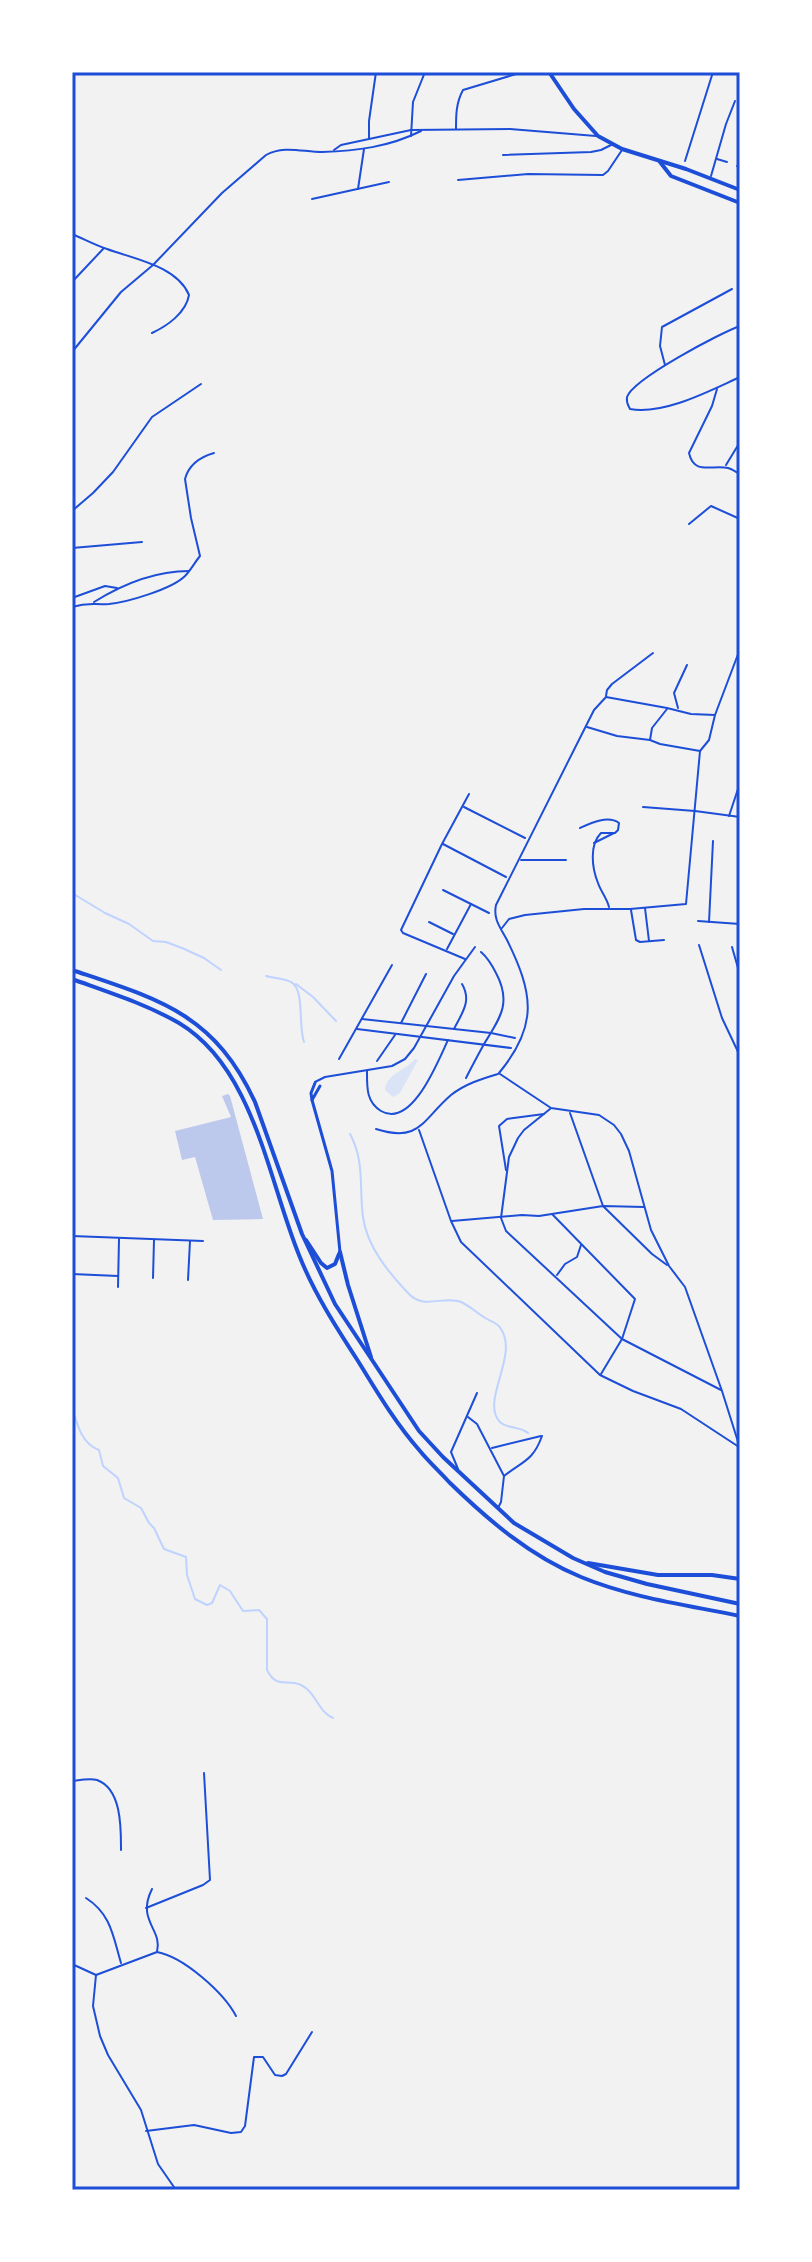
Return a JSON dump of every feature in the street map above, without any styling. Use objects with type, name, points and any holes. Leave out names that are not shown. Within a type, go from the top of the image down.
[{"type":"main road","points":[[549,72],[574,109],[598,136],[612,145],[740,190]]},
{"type":"main road","points":[[659,160],[671,176],[740,203]]},
{"type":"main road","points":[[72,970],[169,1005],[205,1030],[238,1069],[255,1102],[302,1234],[335,1304],[419,1431],[462,1477],[533,1536],[581,1562],[647,1584],[740,1604]]},
{"type":"main road","points":[[72,979],[145,1006],[180,1024],[204,1043],[227,1069],[243,1096],[299,1255],[324,1307],[420,1453],[459,1491],[499,1528],[530,1551],[579,1576],[626,1592],[740,1616]]},
{"type":"main road","points":[[302,1234],[324,1267],[335,1264],[340,1252]]},
{"type":"main road","points":[[340,1252],[373,1364]]},
{"type":"main road","points":[[581,1562],[658,1575],[712,1575],[740,1579]]},
{"type":"street","points":[[369,140],[376,72]]},
{"type":"street","points":[[411,136],[413,102],[425,72]]},
{"type":"street","points":[[456,130],[456,112],[463,90],[523,72]]},
{"type":"street","points":[[685,161],[714,73]]},
{"type":"street","points":[[710,178],[735,101]]},
{"type":"street","points":[[72,352],[121,292],[153,265],[222,193],[273,151],[324,152],[341,145],[411,130],[510,129],[598,136]]},
{"type":"street","points":[[333,150],[344,152],[386,145],[421,131]]},
{"type":"street","points":[[503,155],[591,152],[612,145]]},
{"type":"street","points":[[358,190],[364,149]]},
{"type":"street","points":[[458,180],[528,174],[603,175],[622,149]]},
{"type":"street","points":[[716,159],[727,162]]},
{"type":"street","points":[[312,199],[389,182]]},
{"type":"street","points":[[72,234],[153,265],[184,286],[189,295],[186,305],[176,317],[152,333]]},
{"type":"street","points":[[72,282],[104,248]]},
{"type":"street","points":[[666,366],[660,346],[662,327],[732,289]]},
{"type":"street","points":[[740,326],[666,366],[633,389],[627,400],[630,409],[638,410],[678,403],[740,377]]},
{"type":"street","points":[[72,511],[113,472],[152,417],[201,384]]},
{"type":"street","points":[[717,387],[712,406],[689,453],[690,460],[706,468],[726,467],[740,474]]},
{"type":"street","points":[[726,467],[740,442]]},
{"type":"street","points":[[94,602],[111,604],[150,593],[172,585],[190,571],[200,556],[185,479],[197,461],[214,453]]},
{"type":"street","points":[[689,524],[711,506],[740,519]]},
{"type":"street","points":[[72,548],[142,542]]},
{"type":"street","points":[[72,607],[94,602],[117,588],[163,573],[190,571]]},
{"type":"street","points":[[72,598],[105,586],[117,588]]},
{"type":"street","points":[[501,929],[509,919],[517,916],[686,904],[700,751],[709,740],[740,649]]},
{"type":"street","points":[[376,1129],[392,1134],[419,1130],[441,1105],[463,1087],[499,1073],[521,1043],[528,1008],[522,973],[495,918],[496,905],[594,710],[606,697],[612,684],[653,653]]},
{"type":"street","points":[[679,711],[674,693],[687,665]]},
{"type":"street","points":[[606,697],[691,714],[715,715]]},
{"type":"street","points":[[650,740],[652,728],[667,708]]},
{"type":"street","points":[[586,727],[617,736],[700,751]]},
{"type":"street","points":[[729,816],[740,783]]},
{"type":"street","points":[[466,959],[403,933],[401,928],[469,794]]},
{"type":"street","points":[[463,806],[525,838]]},
{"type":"street","points":[[643,807],[740,817]]},
{"type":"street","points":[[580,828],[612,819],[619,823],[620,827],[615,833],[601,833],[593,843],[597,882],[609,908]]},
{"type":"street","points":[[709,922],[713,841]]},
{"type":"street","points":[[442,844],[506,877]]},
{"type":"street","points":[[520,860],[566,860]]},
{"type":"street","points":[[443,890],[489,913]]},
{"type":"street","points":[[447,950],[471,904]]},
{"type":"street","points":[[645,907],[649,941]]},
{"type":"street","points":[[630,909],[636,940],[664,940]]},
{"type":"street","points":[[698,921],[740,924]]},
{"type":"street","points":[[429,922],[454,935]]},
{"type":"street","points":[[699,945],[722,1018],[740,1056]]},
{"type":"street","points":[[340,1252],[332,1171],[312,1100],[315,1083],[321,1078],[399,1063],[410,1054],[446,989],[475,947]]},
{"type":"street","points":[[732,947],[740,975]]},
{"type":"street","points":[[466,1078],[500,1020],[504,996],[495,971],[481,952]]},
{"type":"street","points":[[339,1059],[392,965]]},
{"type":"street","points":[[402,1022],[426,974]]},
{"type":"street","points":[[454,1029],[467,1000],[467,991],[462,984]]},
{"type":"street","points":[[362,1019],[515,1038]]},
{"type":"street","points":[[358,1027],[511,1048]]},
{"type":"street","points":[[377,1061],[396,1034]]},
{"type":"street","points":[[367,1070],[367,1089],[372,1103],[390,1115],[404,1111],[418,1098],[449,1040]]},
{"type":"street","points":[[499,1073],[551,1108],[599,1115],[621,1134],[629,1151],[656,1244],[685,1287],[740,1448]]},
{"type":"street","points":[[312,1100],[329,1077]]},
{"type":"street","points":[[551,1108],[518,1138],[509,1157],[501,1218],[506,1231],[622,1339],[722,1391]]},
{"type":"street","points":[[570,1112],[603,1206],[652,1254],[669,1266]]},
{"type":"street","points":[[506,1171],[499,1126],[507,1119],[545,1114]]},
{"type":"street","points":[[419,1130],[461,1242],[600,1375],[681,1409],[740,1448]]},
{"type":"street","points":[[451,1221],[552,1214],[603,1206],[644,1207]]},
{"type":"street","points":[[552,1214],[635,1299],[622,1339],[600,1375]]},
{"type":"street","points":[[72,1236],[203,1241]]},
{"type":"street","points":[[118,1287],[119,1238]]},
{"type":"street","points":[[153,1278],[154,1239]]},
{"type":"street","points":[[188,1280],[190,1240]]},
{"type":"street","points":[[556,1277],[565,1264],[577,1257],[582,1243]]},
{"type":"street","points":[[72,1274],[118,1276]]},
{"type":"street","points":[[462,1477],[451,1452],[477,1393]]},
{"type":"street","points":[[467,1416],[477,1424],[504,1476],[501,1502],[497,1509]]},
{"type":"street","points":[[490,1448],[542,1436],[537,1451],[529,1460],[504,1476]]},
{"type":"street","points":[[146,1908],[210,1880],[204,1773]]},
{"type":"street","points":[[72,1781],[96,1780],[114,1796],[121,1850]]},
{"type":"street","points":[[152,1889],[146,1908],[147,1918],[159,1943],[157,1952]]},
{"type":"street","points":[[86,1898],[100,1907],[107,1918],[121,1964]]},
{"type":"street","points":[[72,1964],[96,1975],[157,1952],[172,1956],[226,1999],[236,2016]]},
{"type":"street","points":[[96,1975],[93,1995],[96,2023],[108,2055],[141,2110],[158,2164],[176,2190]]},
{"type":"street","points":[[146,2131],[194,2125],[231,2133],[241,2132],[245,2126],[254,2057],[263,2057],[275,2075],[282,2076],[312,2032]]},
{"type":"shaded area","points":[[415,1059],[418,1060],[400,1093],[393,1097],[385,1090],[386,1085],[392,1076]]},
{"type":"building","points":[[228,1094],[263,1219],[213,1220],[195,1157],[182,1160],[175,1131],[231,1117],[222,1096]]},
{"type":"waterway","points":[[72,893],[153,941],[182,948],[221,970]]},
{"type":"waterway","points":[[266,976],[288,981],[295,986],[300,1000],[304,1042]]},
{"type":"waterway","points":[[296,984],[336,1021]]},
{"type":"waterway","points":[[350,1134],[360,1165],[365,1228],[374,1249],[415,1299],[461,1302],[500,1327],[506,1352],[496,1390],[495,1413],[503,1424],[528,1433]]},
{"type":"waterway","points":[[72,1407],[88,1443],[99,1450],[103,1466],[118,1478],[124,1498],[141,1508],[164,1549],[186,1557],[187,1575],[195,1599],[207,1605],[212,1603],[220,1585],[230,1591],[243,1611],[259,1610],[267,1619],[267,1670],[271,1676],[278,1682],[296,1683],[306,1688],[333,1718]]}]
